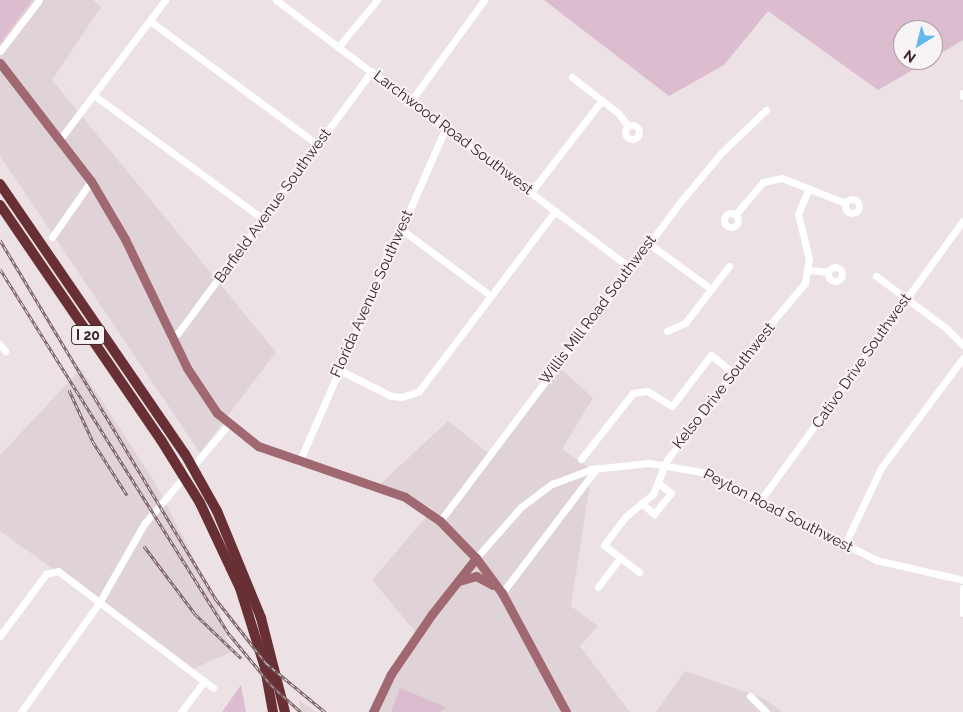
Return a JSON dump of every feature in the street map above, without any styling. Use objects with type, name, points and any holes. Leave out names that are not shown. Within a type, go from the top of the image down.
[{"type":"highway","name":"I 20","points":[[0,184],[185,454],[200,479],[249,585],[273,658],[285,712]]},
{"type":"highway","name":"I 20","points":[[0,205],[192,490],[232,569],[256,637],[272,711]]},
{"type":"main road","points":[[0,63],[61,138],[91,181],[125,239],[171,338],[207,400],[228,425],[258,446],[299,462],[405,497],[440,521],[476,558],[501,591],[566,712]]},
{"type":"main road","points":[[373,712],[391,674],[456,582],[476,558]]},
{"type":"main road","points":[[456,582],[476,576],[501,591]]},
{"type":"street","points":[[0,51],[38,0]]},
{"type":"street","points":[[61,138],[95,96],[165,0]]},
{"type":"street","name":"Larchwood Road Southwest","points":[[276,0],[629,267]]},
{"type":"street","points":[[339,46],[377,0]]},
{"type":"street","points":[[411,101],[484,0]]},
{"type":"street","points":[[150,21],[318,145]]},
{"type":"street","name":"Barfield Avenue Southwest","points":[[171,338],[178,333],[372,71]]},
{"type":"street","points":[[572,77],[602,100],[628,126]]},
{"type":"street","points":[[95,96],[263,219]]},
{"type":"street","points":[[531,192],[602,100]]},
{"type":"street","name":"Willis Mill Road Southwest","points":[[440,521],[648,243],[722,152],[766,110]]},
{"type":"street","name":"Florida Avenue Southwest","points":[[299,462],[446,127]]},
{"type":"street","points":[[735,214],[756,189],[771,179],[782,178],[845,203]]},
{"type":"street","points":[[52,237],[91,181]]},
{"type":"street","points":[[809,188],[798,214],[809,270],[828,272]]},
{"type":"street","points":[[339,370],[391,396],[413,394],[423,386],[555,210]]},
{"type":"street","name":"Cativo Drive Southwest","points":[[760,501],[963,221]]},
{"type":"street","points":[[401,229],[490,296]]},
{"type":"street","points":[[648,243],[712,288]]},
{"type":"street","points":[[667,331],[685,323],[730,266]]},
{"type":"street","name":"Kelso Drive Southwest","points":[[665,465],[732,372],[786,309],[805,283],[809,270]]},
{"type":"street","points":[[876,276],[963,345]]},
{"type":"street","points":[[0,344],[5,351]]},
{"type":"street","points":[[581,459],[633,393],[647,391],[672,406],[711,355],[732,372]]},
{"type":"street","points":[[844,546],[881,468],[963,358]]},
{"type":"street","points":[[20,712],[99,603],[144,524],[228,425]]},
{"type":"street","name":"Peyton Road Southwest","points":[[476,558],[522,507],[541,491],[565,477],[597,468],[633,463],[665,465],[707,473],[844,546],[900,568],[963,580]]},
{"type":"street","points":[[639,572],[604,545],[620,522],[660,484],[665,465]]},
{"type":"street","points":[[501,591],[597,468]]},
{"type":"street","points":[[641,503],[654,514],[671,493],[660,484]]},
{"type":"street","points":[[598,587],[620,558]]},
{"type":"street","points":[[0,636],[51,571],[58,571],[213,688]]},
{"type":"street","points":[[963,588],[963,612]]},
{"type":"street","points":[[185,710],[204,681]]},
{"type":"street","points":[[750,696],[766,712]]},
{"type":"shaded area","points":[[0,0],[32,0],[0,44]]},
{"type":"shaded area","points":[[32,0],[93,0],[101,7],[52,80],[276,352],[200,453],[0,156],[0,44]]},
{"type":"shaded area","points":[[544,0],[963,0],[963,40],[943,52],[943,20],[893,20],[893,70],[913,70],[878,90],[768,11],[724,65],[669,96]]},
{"type":"shaded area","points":[[560,368],[593,398],[562,449],[592,470],[571,606],[598,626],[580,646],[630,712],[368,712],[388,676],[419,636],[372,580],[433,509],[377,487],[448,421],[491,455]]},
{"type":"shaded area","points":[[81,369],[154,481],[218,605],[231,652],[193,669],[0,531],[0,455]]},
{"type":"shaded area","points":[[685,671],[763,698],[782,712],[656,712]]},
{"type":"shaded area","points":[[241,685],[246,712],[222,712]]},
{"type":"shaded area","points":[[400,688],[446,707],[440,712],[391,712]]},
{"type":"shaded area","points":[[299,700],[317,712],[301,712]]},
{"type":"railway","points":[[0,240],[215,598],[266,663],[325,712]]},
{"type":"railway","points":[[0,269],[230,635],[271,685],[301,712]]},
{"type":"railway","points":[[69,390],[93,442],[127,495]]},
{"type":"railway","points":[[144,546],[195,614],[241,658]]}]
